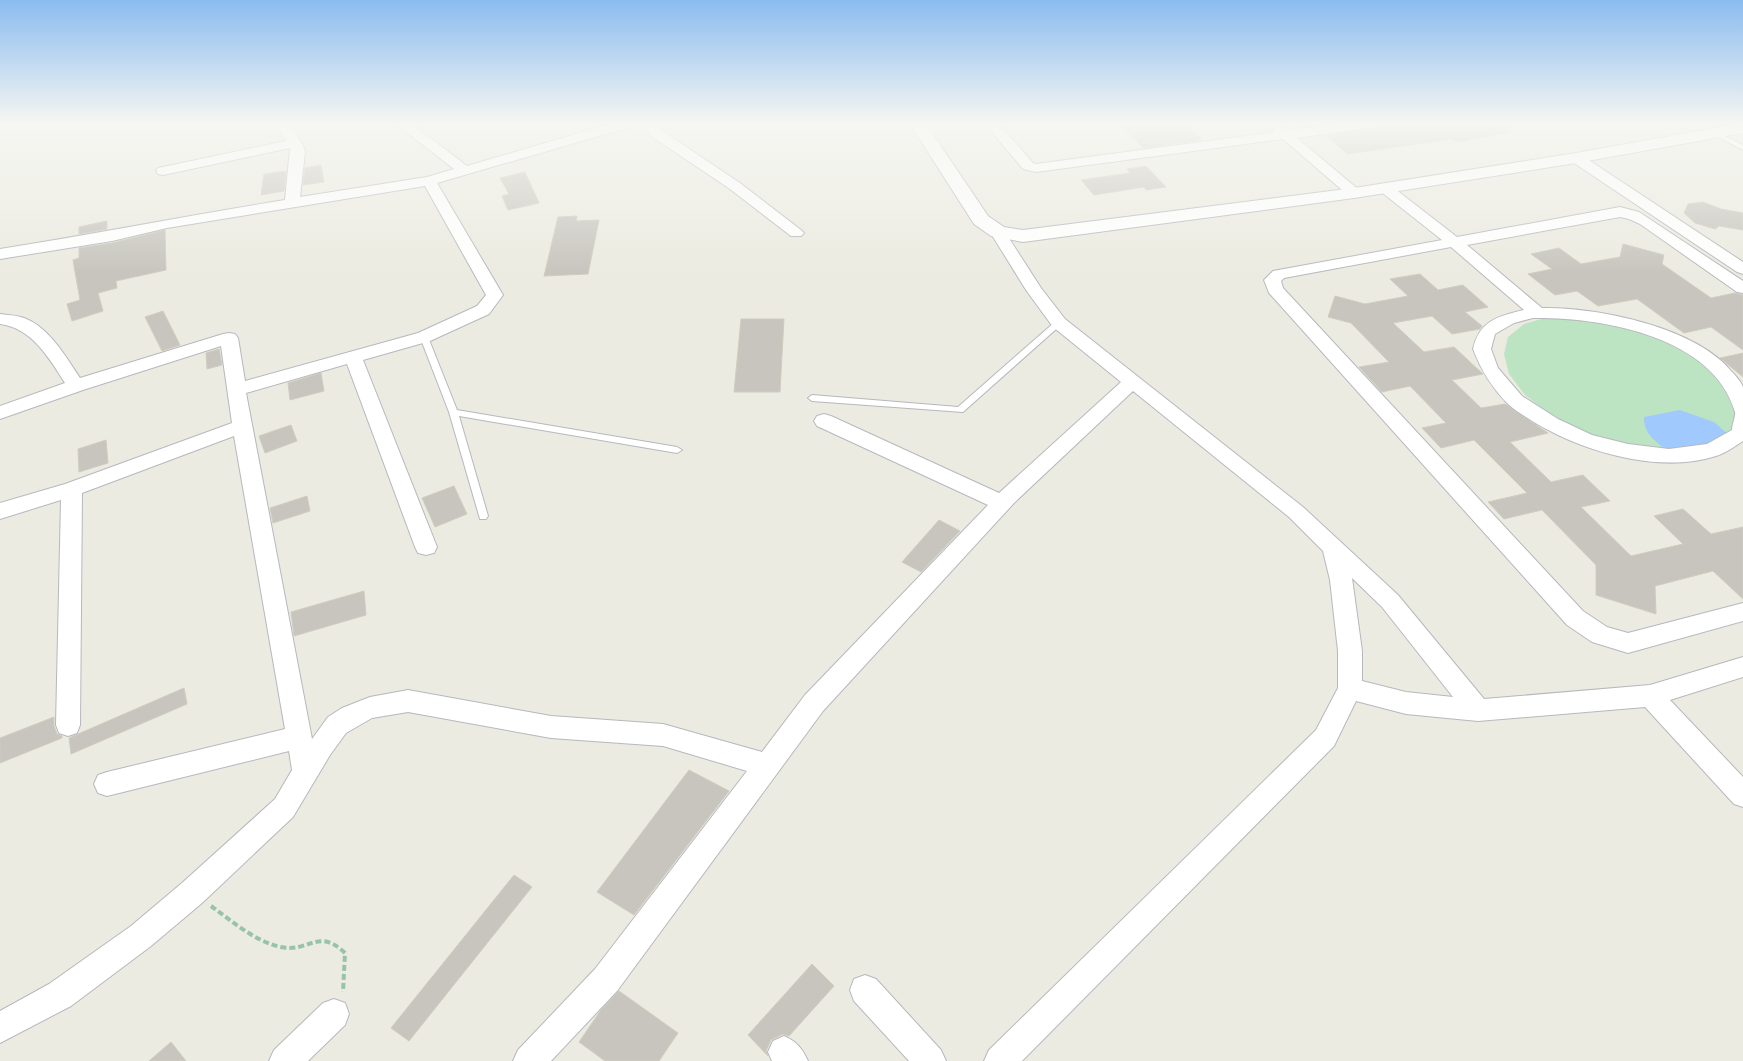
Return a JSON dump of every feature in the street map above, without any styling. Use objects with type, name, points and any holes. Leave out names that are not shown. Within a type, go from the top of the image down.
[{"type":"street","points":[[292,203],[295,174]]},
{"type":"street","points":[[0,254],[112,236],[168,223],[429,181],[456,174]]},
{"type":"street","points":[[716,174],[796,233]]},
{"type":"street","points":[[950,174],[980,220],[998,232],[1034,290],[1059,323],[1296,512],[1390,601],[1478,710]]},
{"type":"street","points":[[1331,174],[1354,193]]},
{"type":"street","points":[[998,232],[1023,236],[1354,193],[1477,174]]},
{"type":"street","points":[[1599,174],[1743,269]]},
{"type":"street","points":[[237,389],[424,337],[483,310],[495,295],[429,181]]},
{"type":"street","points":[[1385,188],[1453,241],[1537,312]]},
{"type":"street","points":[[1743,288],[1645,221],[1634,215],[1620,212],[1280,274],[1272,280],[1275,289],[1575,618],[1600,634],[1628,643],[1743,612]]},
{"type":"street","points":[[1743,410],[1740,396],[1725,374],[1700,353],[1655,333],[1617,320],[1581,314],[1537,312],[1507,319],[1487,332],[1482,349],[1490,370],[1515,400],[1551,424],[1586,440],[1628,451],[1669,456],[1712,450],[1741,433],[1743,418]]},
{"type":"street","points":[[0,319],[18,322],[34,334],[56,355],[76,386]]},
{"type":"street","points":[[0,414],[76,386],[229,338],[242,426],[306,774]]},
{"type":"street","points":[[353,356],[426,546]]},
{"type":"street","points":[[528,1061],[606,980],[814,704],[1002,503],[1132,382]]},
{"type":"street","points":[[824,421],[1002,503]]},
{"type":"street","points":[[0,511],[72,489],[242,426]]},
{"type":"street","points":[[68,725],[72,489]]},
{"type":"street","points":[[1000,1061],[1325,738],[1350,690],[1350,651],[1341,580],[1333,547]]},
{"type":"street","points":[[1350,690],[1406,704],[1478,710],[1650,696],[1743,667]]},
{"type":"street","points":[[1650,696],[1743,795]]},
{"type":"street","points":[[0,1028],[60,994],[141,936],[192,893],[284,808],[321,747],[337,725],[351,716],[370,708],[408,701],[551,727],[663,735],[767,765]]},
{"type":"street","points":[[107,784],[299,736]]},
{"type":"street","points":[[865,990],[930,1061]]},
{"type":"street","points":[[286,1061],[338,1003]]},
{"type":"lane","points":[[812,398],[960,410],[1059,323]]},
{"type":"lane","points":[[424,337],[453,412],[483,516]]},
{"type":"lane","points":[[453,412],[677,450]]},
{"type":"path","points":[[192,893],[267,942],[283,948],[324,940],[337,944],[345,953],[338,1003]]},
{"type":"green space","points":[[1548,317],[1616,321],[1687,349],[1736,392],[1739,433],[1661,454],[1584,433],[1551,415],[1525,395],[1509,374],[1504,354],[1508,337],[1524,324]]},
{"type":"water","points":[[1680,410],[1714,422],[1729,435],[1698,446],[1665,449],[1647,432],[1644,417]]},
{"type":"building","points":[[264,174],[286,174],[284,191],[261,195]]},
{"type":"building","points":[[304,174],[323,174],[324,182],[303,185]]},
{"type":"building","points":[[526,174],[539,203],[508,210],[502,196],[509,194],[500,178]]},
{"type":"building","points":[[1126,174],[1153,174],[1166,187],[1146,190],[1144,187],[1094,195],[1081,180]]},
{"type":"building","points":[[1703,202],[1721,209],[1743,213],[1743,230],[1719,226],[1715,229],[1695,223],[1684,213],[1688,204]]},
{"type":"building","points":[[577,216],[576,221],[599,220],[588,274],[544,276],[558,217]]},
{"type":"building","points":[[107,221],[107,229],[79,234],[79,227]]},
{"type":"building","points":[[165,230],[166,270],[116,281],[117,288],[98,293],[103,311],[72,321],[67,304],[80,300],[73,260],[79,258],[79,248],[112,243]]},
{"type":"building","points":[[1623,244],[1664,255],[1662,264],[1711,298],[1735,293],[1743,295],[1743,350],[1711,327],[1684,333],[1637,299],[1598,306],[1577,291],[1555,295],[1528,274],[1552,269],[1531,254],[1559,248],[1581,264],[1620,257]]},
{"type":"building","points":[[1420,274],[1438,290],[1463,285],[1488,307],[1465,312],[1482,326],[1480,329],[1452,334],[1432,316],[1393,323],[1424,352],[1454,347],[1483,374],[1452,380],[1481,408],[1505,404],[1548,433],[1510,442],[1551,482],[1583,475],[1610,501],[1581,507],[1631,556],[1683,544],[1654,516],[1683,509],[1711,534],[1743,527],[1743,599],[1713,571],[1655,586],[1656,614],[1596,595],[1596,565],[1542,510],[1504,519],[1488,502],[1527,493],[1474,440],[1441,448],[1422,428],[1446,423],[1410,386],[1382,392],[1359,367],[1389,362],[1351,323],[1328,317],[1335,296],[1365,304],[1408,296],[1390,279]]},
{"type":"building","points":[[163,311],[180,345],[162,351],[145,317]]},
{"type":"building","points":[[741,319],[784,319],[780,392],[734,392]]},
{"type":"building","points":[[219,349],[222,365],[207,369],[206,353]]},
{"type":"building","points":[[1743,353],[1743,377],[1720,358]]},
{"type":"building","points":[[321,373],[324,391],[290,400],[288,383]]},
{"type":"building","points":[[291,425],[297,441],[265,453],[259,436]]},
{"type":"building","points":[[106,440],[108,463],[79,472],[78,449]]},
{"type":"building","points":[[454,486],[467,514],[435,527],[422,498]]},
{"type":"building","points":[[307,496],[310,511],[273,523],[270,508]]},
{"type":"building","points":[[939,520],[960,531],[921,572],[902,562]]},
{"type":"building","points":[[364,591],[366,615],[294,636],[291,612]]},
{"type":"building","points":[[184,688],[187,704],[71,754],[69,738]]},
{"type":"building","points":[[54,717],[54,726],[57,734],[62,736],[62,738],[0,763],[0,738]]},
{"type":"building","points":[[689,770],[729,791],[634,915],[597,892]]},
{"type":"building","points":[[514,875],[532,887],[409,1041],[391,1028]]},
{"type":"building","points":[[812,964],[834,986],[789,1036],[783,1034],[771,1040],[766,1051],[768,1056],[748,1035]]},
{"type":"building","points":[[619,991],[678,1033],[659,1061],[605,1061],[579,1042],[601,1010]]},
{"type":"building","points":[[171,1042],[186,1061],[149,1061]]}]
